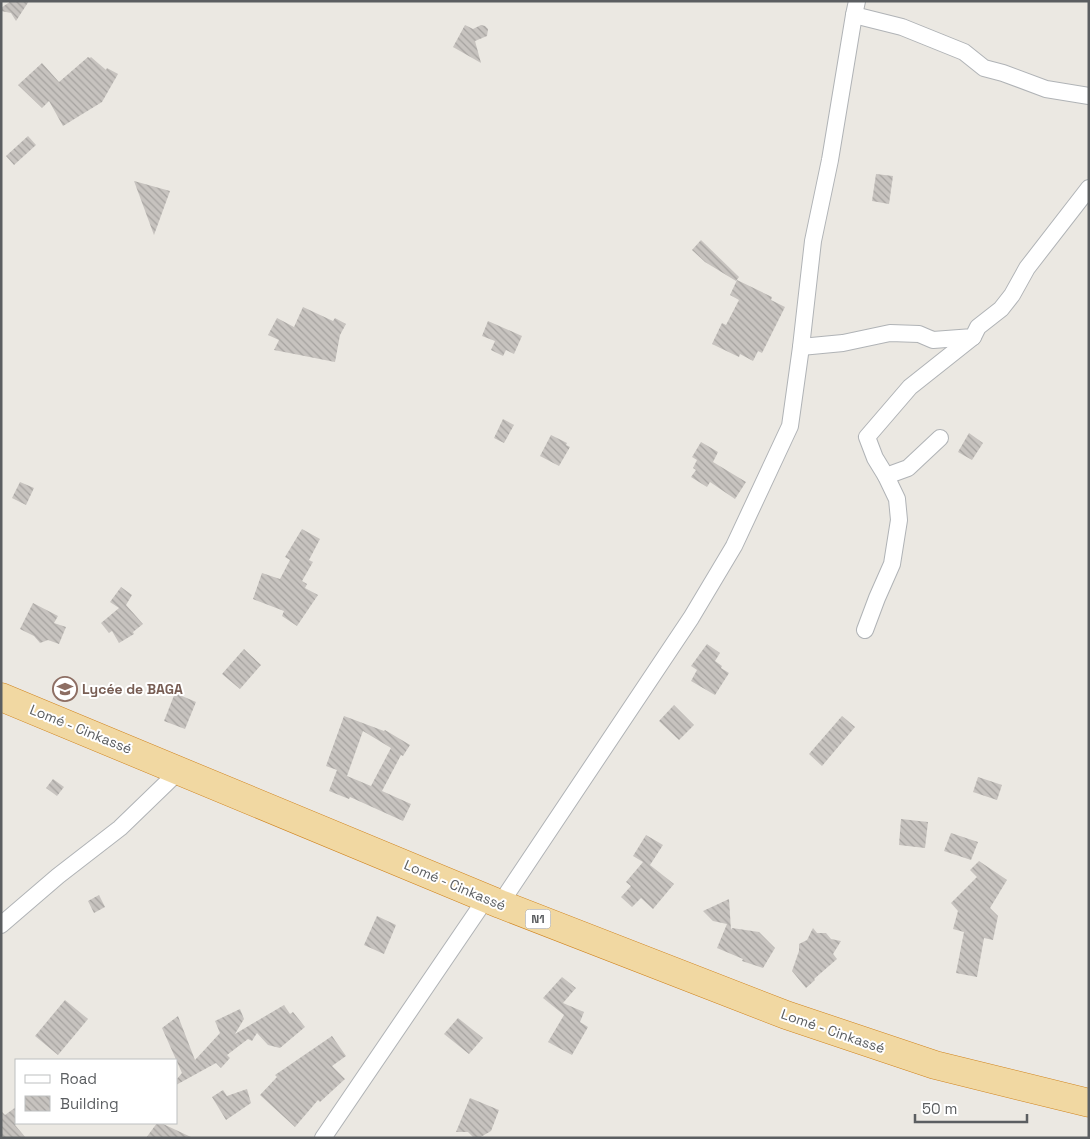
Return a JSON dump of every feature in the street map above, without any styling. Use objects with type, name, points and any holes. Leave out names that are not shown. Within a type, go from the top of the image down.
[{"type":"highway","name":"Lomé - Cinkassé","points":[[1,697],[493,900],[776,1011],[935,1065],[1089,1103]]},
{"type":"street","points":[[323,1138],[686,626],[734,546],[790,426],[813,241],[830,160],[855,8],[964,52],[984,68],[1046,89],[1089,96]]},
{"type":"street","points":[[865,630],[892,564],[899,520],[897,499],[886,476],[874,458],[867,436],[910,387],[973,337],[978,327],[1001,309],[1012,295],[1027,268],[1089,188]]},
{"type":"street","points":[[801,347],[844,344],[890,333],[919,334],[933,340],[973,337]]},
{"type":"street","points":[[886,476],[908,468],[940,438]]},
{"type":"street","points":[[1,925],[58,876],[120,828],[180,770]]},
{"type":"building","points":[[11,1],[29,1],[16,21],[11,13],[1,11],[1,8]]},
{"type":"building","points":[[465,25],[473,29],[481,25],[488,29],[487,36],[475,41],[481,63],[453,47]]},
{"type":"building","points":[[88,57],[91,57],[106,70],[107,68],[118,74],[102,102],[63,126],[49,101],[42,108],[18,85],[42,63],[59,82]]},
{"type":"building","points":[[28,136],[36,145],[14,165],[6,156]]},
{"type":"building","points":[[876,174],[893,176],[889,204],[872,201]]},
{"type":"building","points":[[134,181],[170,191],[154,235]]},
{"type":"building","points":[[701,240],[739,277],[736,281],[705,262],[692,250]]},
{"type":"building","points":[[737,280],[772,297],[771,300],[785,307],[762,353],[758,351],[753,361],[740,354],[739,357],[712,344],[722,323],[726,325],[739,300],[730,295]]},
{"type":"building","points":[[303,307],[333,321],[335,318],[346,324],[340,335],[335,362],[274,350],[279,340],[268,335],[277,318],[294,327]]},
{"type":"building","points":[[488,321],[522,336],[514,354],[506,350],[503,356],[491,350],[495,341],[482,336]]},
{"type":"building","points":[[503,419],[514,425],[504,443],[494,438]]},
{"type":"building","points":[[969,433],[983,443],[972,460],[958,452]]},
{"type":"building","points":[[551,435],[567,443],[566,445],[570,447],[559,466],[540,456]]},
{"type":"building","points":[[701,442],[718,452],[713,462],[746,482],[735,499],[710,482],[707,487],[691,477],[696,470],[693,468],[697,460],[692,457]]},
{"type":"building","points":[[20,482],[34,488],[26,505],[12,498]]},
{"type":"building","points":[[302,529],[320,539],[309,560],[313,562],[302,581],[307,584],[305,588],[318,595],[297,626],[282,616],[284,611],[253,599],[262,573],[280,579],[290,560],[285,557]]},
{"type":"building","points":[[121,587],[132,595],[126,605],[143,624],[133,632],[134,634],[119,643],[112,631],[109,633],[101,623],[119,608],[110,602]]},
{"type":"building","points":[[33,603],[58,616],[54,623],[66,627],[59,644],[48,640],[40,643],[34,636],[20,629]]},
{"type":"building","points":[[707,644],[720,653],[715,661],[729,673],[715,695],[691,681],[697,670],[691,666]]},
{"type":"building","points":[[244,649],[261,665],[240,689],[222,674]]},
{"type":"building","points":[[175,693],[196,702],[185,729],[164,721]]},
{"type":"building","points":[[674,705],[694,725],[679,740],[659,721]]},
{"type":"building","points":[[344,716],[385,730],[410,745],[403,756],[401,755],[382,791],[411,804],[403,821],[350,797],[349,799],[329,791],[337,770],[326,766]],"holes":[[[363,731],[391,748],[371,786],[347,776]]]},
{"type":"building","points":[[842,716],[855,727],[822,766],[809,754]]},
{"type":"building","points":[[978,777],[1002,785],[997,800],[973,792]]},
{"type":"building","points":[[53,779],[64,787],[57,796],[46,788]]},
{"type":"building","points":[[901,819],[928,822],[925,848],[899,845]]},
{"type":"building","points":[[951,833],[978,842],[971,860],[944,851]]},
{"type":"building","points":[[646,835],[663,845],[650,865],[674,884],[653,909],[641,898],[632,907],[621,897],[631,886],[626,882],[643,862],[633,856]]},
{"type":"building","points":[[979,861],[1007,880],[990,908],[998,916],[993,940],[984,938],[977,977],[956,973],[964,932],[953,929],[958,911],[951,903],[977,877],[970,870]]},
{"type":"building","points":[[99,895],[105,907],[94,913],[88,901]]},
{"type":"building","points":[[729,899],[731,930],[732,928],[759,932],[775,948],[763,968],[742,961],[743,959],[717,948],[727,924],[713,921],[703,911]]},
{"type":"building","points":[[377,916],[396,925],[384,954],[364,945]]},
{"type":"building","points":[[813,928],[817,933],[826,933],[831,939],[841,941],[833,954],[837,959],[806,988],[792,971],[799,951],[799,944],[807,940]]},
{"type":"building","points":[[562,977],[576,988],[563,1003],[584,1012],[580,1022],[588,1027],[572,1055],[548,1042],[564,1015],[543,998]]},
{"type":"building","points":[[65,1000],[88,1019],[58,1055],[35,1036]]},
{"type":"building","points":[[284,1005],[290,1014],[293,1012],[305,1027],[280,1048],[268,1045],[257,1033],[252,1041],[248,1039],[227,1055],[230,1058],[221,1068],[216,1063],[178,1084],[178,1078],[182,1073],[178,1059],[176,1059],[162,1028],[178,1016],[195,1060],[220,1033],[215,1021],[240,1009],[244,1019],[235,1034]]},
{"type":"building","points":[[458,1018],[483,1038],[469,1054],[444,1034]]},
{"type":"building","points":[[332,1036],[346,1056],[332,1066],[345,1079],[320,1102],[318,1100],[295,1127],[260,1095],[277,1077],[275,1075]]},
{"type":"building","points":[[247,1089],[251,1103],[226,1120],[212,1097],[223,1090],[227,1096]]},
{"type":"building","points":[[470,1098],[499,1110],[491,1131],[479,1138],[474,1138],[468,1132],[456,1132]]},
{"type":"building","points":[[15,1108],[15,1125],[26,1138],[1,1138],[1,1111],[5,1115]]},
{"type":"building","points":[[156,1124],[163,1124],[193,1138],[146,1138]]},
{"type":"place","name":"Lycée de BAGA","points":[[65,689]]}]
